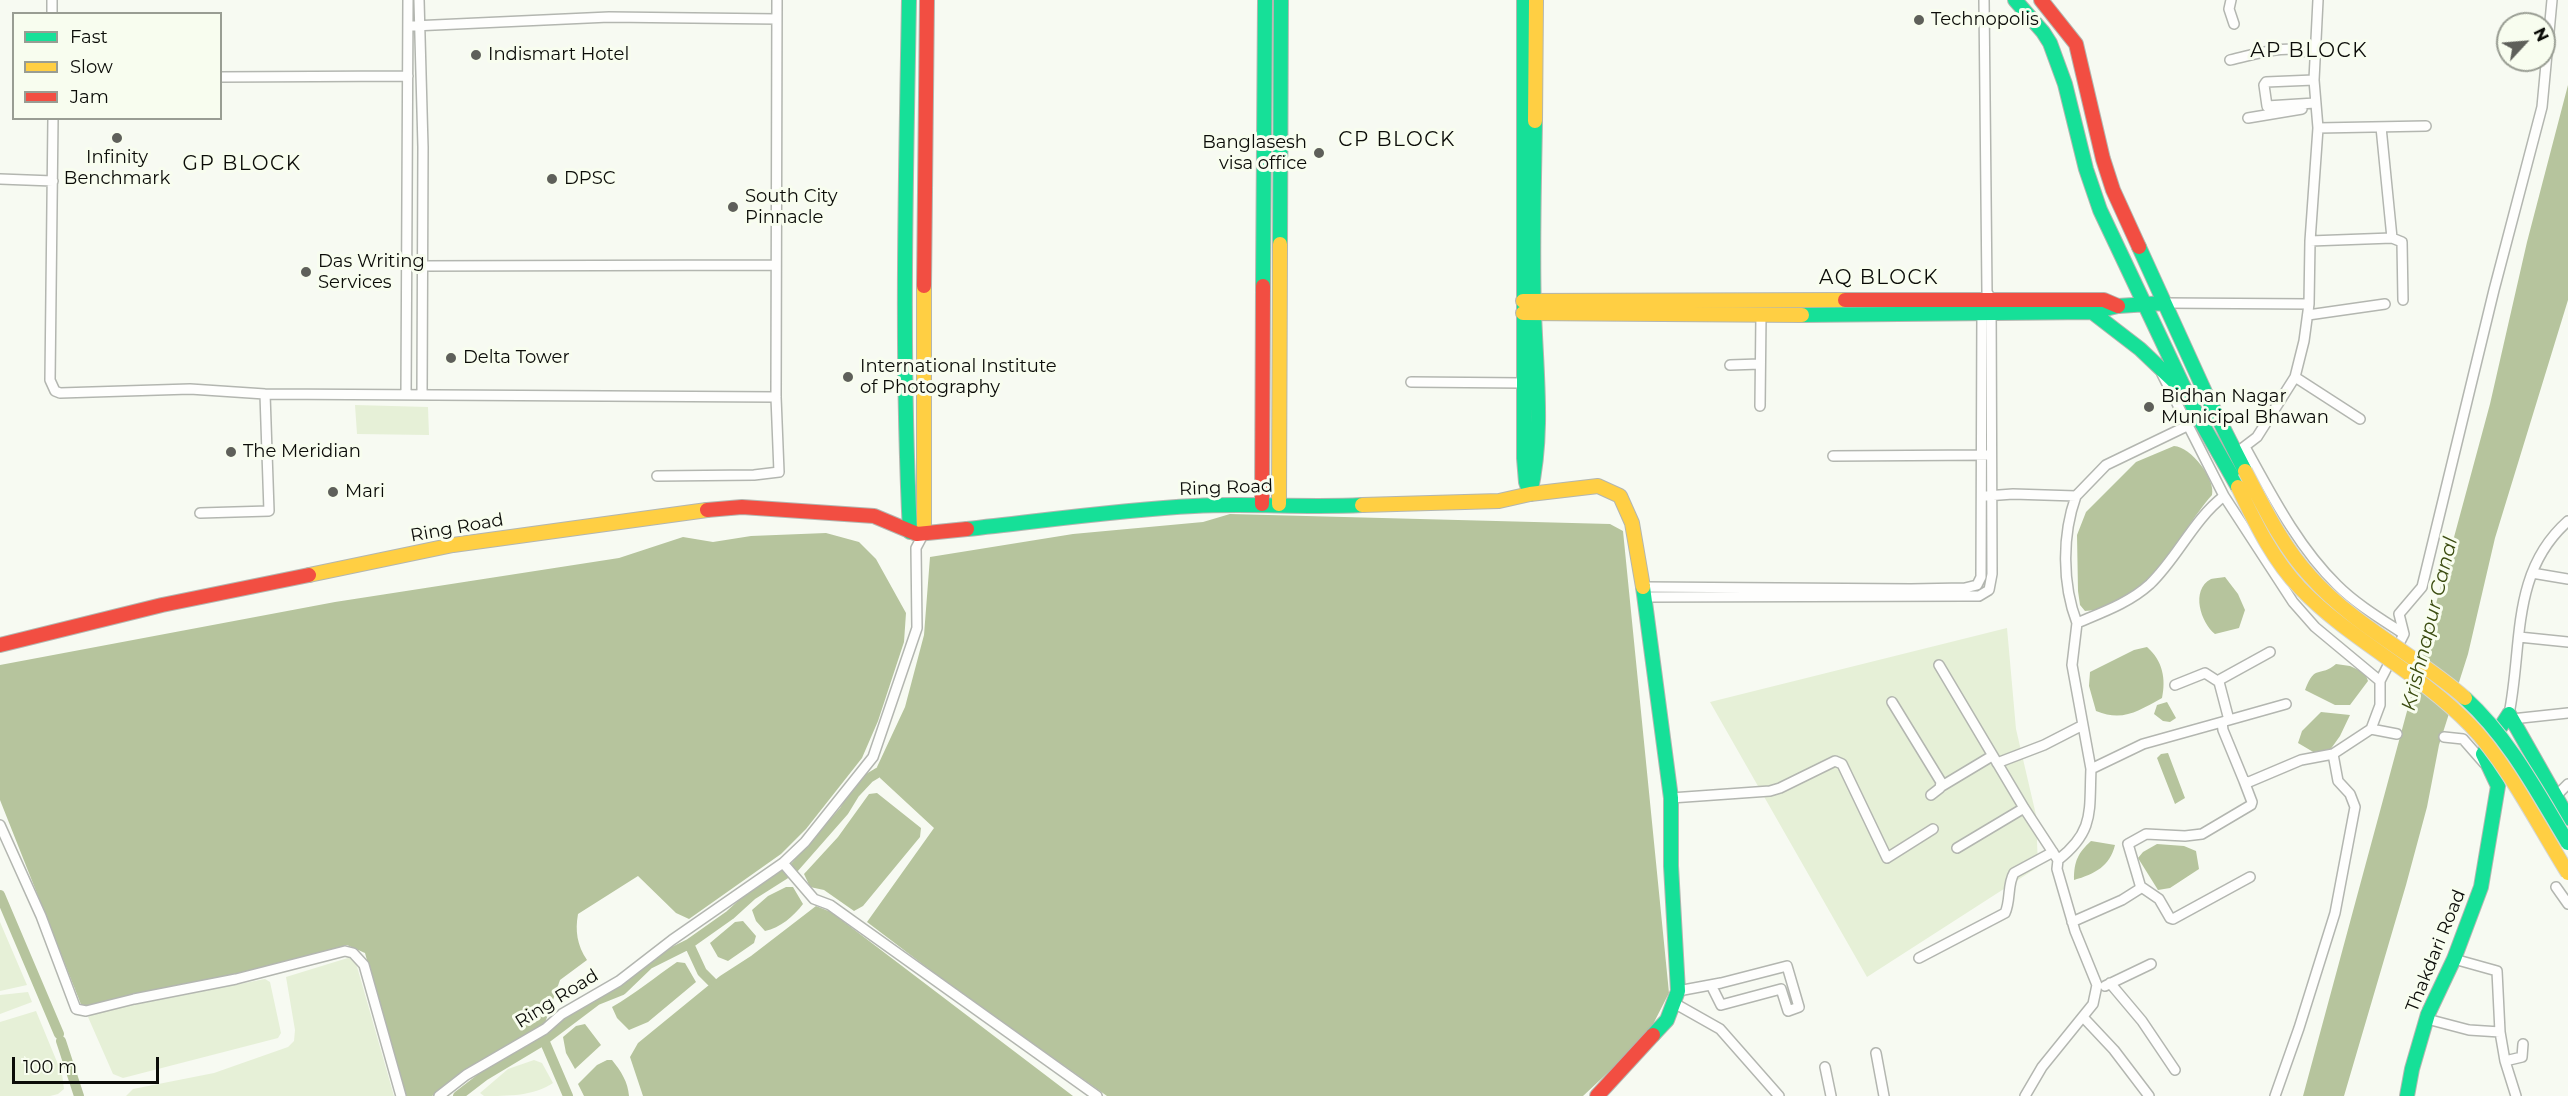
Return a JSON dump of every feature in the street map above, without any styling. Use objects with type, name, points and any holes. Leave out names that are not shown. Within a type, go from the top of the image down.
[{"type":"street","points":[[406,395],[408,0]]},
{"type":"street","points":[[419,0],[423,147],[422,395]]},
{"type":"street","points":[[657,477],[754,475],[778,472],[776,397],[777,0]]},
{"type":"street","points":[[909,0],[906,217],[907,476],[917,533]]},
{"type":"street","points":[[917,533],[927,0]]},
{"type":"street","points":[[1262,504],[1265,0]]},
{"type":"street","points":[[1279,504],[1281,0]]},
{"type":"street","points":[[1524,0],[1530,85]]},
{"type":"street","points":[[1536,0],[1530,85],[1529,306],[1537,430],[1535,478],[1537,493]]},
{"type":"street","points":[[1644,592],[1971,588],[1979,583],[1981,577],[1981,496],[1986,455],[1984,0]]},
{"type":"street","points":[[2015,0],[2049,40],[2065,83],[2093,194],[2187,393],[2261,530],[2297,585],[2333,616],[2455,709],[2478,732],[2491,749],[2568,873]]},
{"type":"street","points":[[2041,0],[2076,44],[2110,182],[2205,392],[2305,548],[2328,576],[2356,601],[2404,634]]},
{"type":"street","points":[[2231,0],[2229,9],[2234,24]]},
{"type":"street","points":[[2241,450],[2257,437],[2295,377],[2300,364],[2309,304],[2310,241],[2318,128],[2313,80],[2318,0]]},
{"type":"street","points":[[2244,782],[2301,760],[2333,754],[2371,729],[2380,705],[2380,681],[2404,634],[2399,614],[2422,586],[2494,290],[2542,107],[2552,0]]},
{"type":"street","points":[[408,26],[609,17],[777,19]]},
{"type":"street","points":[[2230,60],[2280,49],[2303,51],[2315,55]]},
{"type":"street","points":[[222,78],[408,76]]},
{"type":"street","points":[[2313,80],[2266,82],[2264,85],[2267,106],[2315,106]]},
{"type":"street","points":[[2248,118],[2315,106]]},
{"type":"street","points":[[53,120],[50,380],[56,391],[60,393],[190,390],[265,394],[776,397]]},
{"type":"street","points":[[2318,128],[2426,126]]},
{"type":"street","points":[[2381,127],[2392,238]]},
{"type":"street","points":[[0,179],[53,181]]},
{"type":"street","points":[[906,217],[924,217]]},
{"type":"street","points":[[2310,241],[2392,238],[2402,242],[2403,300]]},
{"type":"street","points":[[421,266],[776,265]]},
{"type":"street","points":[[1529,306],[1908,307],[2104,300],[2118,306]]},
{"type":"street","points":[[1987,303],[2092,312],[2118,306],[2164,303],[2309,304]]},
{"type":"street","points":[[2307,315],[2385,304]]},
{"type":"street","points":[[1529,306],[1761,315],[1795,307]]},
{"type":"street","points":[[1529,306],[1523,383],[1524,458],[1526,482],[1537,493]]},
{"type":"street","points":[[1264,309],[1280,309]]},
{"type":"street","points":[[2092,312],[2157,365],[2187,393]]},
{"type":"street","points":[[1760,406],[1761,315]]},
{"type":"street","points":[[1730,365],[1760,364]]},
{"type":"street","points":[[2157,365],[2224,495],[2293,602],[2315,627],[2380,681]]},
{"type":"street","points":[[2295,377],[2360,419]]},
{"type":"street","points":[[1411,382],[1523,383]]},
{"type":"street","points":[[1264,390],[1280,389]]},
{"type":"street","points":[[200,513],[269,511],[265,394]]},
{"type":"street","points":[[1918,958],[2005,913],[2011,878],[2014,873],[2070,850],[2088,825],[2091,769],[2081,726],[2072,665],[2077,623],[2070,601],[2066,542],[2068,518],[2076,496],[2106,465],[2187,426]]},
{"type":"street","points":[[2241,450],[2245,471],[2268,513],[2309,575],[2332,598],[2477,709],[2506,744],[2568,843]]},
{"type":"street","points":[[1833,456],[1986,455]]},
{"type":"street","points":[[1644,592],[1979,596],[1987,593],[1990,587],[1991,495],[1986,455]]},
{"type":"street","name":"Ring Road","points":[[0,645],[162,605],[453,545],[670,514],[742,507],[874,516],[917,533],[1193,507],[1262,504],[1329,507],[1410,502],[1499,501],[1537,493],[1598,486],[1612,490],[1620,496],[1625,506],[1638,548],[1644,592]]},
{"type":"street","points":[[1981,496],[2013,494],[2076,496]]},
{"type":"street","points":[[2077,623],[2129,600],[2150,584],[2197,521],[2224,495]]},
{"type":"street","name":"Thakdari Road","points":[[2407,1096],[2412,1069],[2427,1019],[2454,959],[2481,888],[2498,791],[2498,786],[2483,754],[2511,716],[2522,603],[2545,545],[2568,521]]},
{"type":"street","name":"Ring Road","points":[[439,1096],[619,981],[672,940],[785,865],[873,757],[917,628],[917,533]]},
{"type":"street","points":[[2532,573],[2568,579]]},
{"type":"street","points":[[1597,1096],[1667,1020],[1676,997],[1671,798],[1644,592]]},
{"type":"street","points":[[2519,637],[2568,642]]},
{"type":"street","points":[[2219,682],[2270,652]]},
{"type":"street","points":[[1939,665],[2024,808],[2056,856],[2060,880],[2097,989],[2093,1004],[2042,1067],[2025,1096]]},
{"type":"street","points":[[2175,685],[2205,673],[2219,682],[2225,721],[2223,730],[2251,806],[2202,834],[2185,836],[2146,834],[2128,844],[2140,886],[2159,898],[2171,919],[2250,877]]},
{"type":"street","points":[[1892,702],[1942,786]]},
{"type":"street","points":[[2091,769],[2143,744],[2286,704]]},
{"type":"street","points":[[2568,713],[2511,716],[2568,818]]},
{"type":"street","points":[[1931,795],[1942,786],[1994,759],[2044,745],[2081,726]]},
{"type":"street","points":[[2371,729],[2397,734]]},
{"type":"street","points":[[2444,737],[2463,739],[2491,772]]},
{"type":"street","points":[[2275,1096],[2335,913],[2355,807],[2350,794],[2338,781],[2333,754]]},
{"type":"street","points":[[1671,798],[1770,791],[1835,761],[1842,764],[1887,858],[1934,829]]},
{"type":"street","points":[[2555,797],[2568,784]]},
{"type":"street","points":[[1957,848],[2024,808]]},
{"type":"street","points":[[0,825],[41,916],[76,1009],[81,1012],[236,979],[345,951],[353,953],[364,965],[401,1096]]},
{"type":"street","points":[[785,865],[814,899],[830,905],[1097,1096]]},
{"type":"street","points":[[2073,922],[2122,900],[2141,888],[2140,886]]},
{"type":"street","points":[[2556,887],[2568,904]]},
{"type":"street","points":[[2454,959],[2497,971],[2500,1032],[2505,1060],[2516,1096]]},
{"type":"street","points":[[2097,989],[2151,964]]},
{"type":"street","points":[[1676,997],[1711,985],[1787,966],[1799,1007],[1788,1011],[1781,989],[1721,1005],[1711,985]]},
{"type":"street","points":[[2110,983],[2142,1021],[2175,1070]]},
{"type":"street","points":[[1676,997],[1720,1029],[1779,1096]]},
{"type":"street","points":[[2083,1017],[2114,1050],[2149,1096]]},
{"type":"street","points":[[2427,1019],[2469,1030],[2500,1032]]},
{"type":"street","points":[[2505,1060],[2522,1057],[2523,1044]]},
{"type":"street","points":[[1876,1053],[1884,1096]]},
{"type":"street","points":[[1825,1067],[1831,1096]]},
{"type":"shaded area","points":[[2568,85],[2568,300],[2495,538],[2468,654],[2439,745],[2427,807],[2406,885],[2344,1096],[2303,1096],[2490,404],[2527,242]]},
{"type":"shaded area","points":[[355,405],[428,407],[429,435],[357,434]]},
{"type":"shaded area","points":[[2174,446],[2188,452],[2201,465],[2210,481],[2212,495],[2173,549],[2143,584],[2126,598],[2107,607],[2085,611],[2080,605],[2078,591],[2077,535],[2086,512],[2136,462]]},
{"type":"shaded area","points":[[1230,514],[1610,524],[1623,531],[1669,993],[1647,1036],[1583,1096],[1107,1096],[950,985],[867,922],[934,828],[880,778],[877,767],[905,707],[924,635],[930,557],[1073,534],[1203,522]]},
{"type":"shaded area","points":[[826,533],[859,542],[876,559],[906,613],[904,642],[878,721],[862,758],[806,829],[781,854],[689,919],[676,913],[638,876],[578,914],[578,938],[587,960],[560,980],[545,1023],[432,1096],[404,1096],[365,953],[347,945],[243,974],[159,989],[82,1007],[0,800],[0,665],[335,602],[619,558],[683,537],[713,542],[751,536]]},
{"type":"shaded area","points":[[2225,577],[2238,594],[2245,610],[2239,628],[2215,634],[2202,615],[2199,598],[2205,584],[2211,579]]},
{"type":"shaded area","points":[[2007,628],[2016,729],[2036,815],[2038,867],[1867,977],[1710,702]]},
{"type":"shaded area","points":[[2147,647],[2160,664],[2164,684],[2162,698],[2130,714],[2114,715],[2096,711],[2089,686],[2090,672],[2134,650]]},
{"type":"shaded area","points":[[2336,664],[2350,666],[2365,673],[2368,681],[2350,705],[2335,705],[2305,690],[2315,674]]},
{"type":"shaded area","points":[[2167,702],[2176,718],[2170,722],[2163,721],[2154,714],[2157,705]]},
{"type":"shaded area","points":[[2321,712],[2350,715],[2330,750],[2315,753],[2298,743],[2302,731]]},
{"type":"shaded area","points":[[2168,753],[2185,798],[2175,804],[2157,758],[2161,754]]},
{"type":"shaded area","points":[[877,793],[921,828],[920,837],[863,906],[854,911],[824,890],[810,887],[804,874],[838,837],[869,794]]},
{"type":"shaded area","points":[[2091,841],[2115,845],[2113,852],[2100,868],[2074,880],[2078,858]]},
{"type":"shaded area","points":[[2157,844],[2184,846],[2196,851],[2199,869],[2170,888],[2158,890],[2138,858],[2143,852]]},
{"type":"shaded area","points":[[786,887],[793,887],[803,904],[786,921],[765,931],[756,921],[752,910],[768,896]]},
{"type":"shaded area","points":[[816,906],[831,912],[1073,1096],[643,1096],[630,1057],[638,1043],[720,976],[751,956]]},
{"type":"shaded area","points":[[743,921],[756,936],[754,943],[728,961],[718,957],[710,943],[735,922]]},
{"type":"shaded area","points":[[0,922],[27,985],[0,991]]},
{"type":"shaded area","points":[[351,957],[356,963],[394,1096],[126,1096],[133,1089],[214,1073],[288,1047],[294,1041],[295,1030],[286,977]]},
{"type":"shaded area","points":[[677,962],[685,963],[696,982],[648,1022],[629,1030],[617,1018],[612,1007]]},
{"type":"shaded area","points":[[265,979],[270,982],[281,1033],[278,1038],[123,1078],[113,1074],[88,1017],[96,1012]]},
{"type":"shaded area","points":[[28,992],[32,1002],[0,1014],[0,995]]},
{"type":"shaded area","points":[[36,1011],[62,1074],[64,1089],[50,1096],[0,1096],[0,1022]]},
{"type":"shaded area","points":[[585,1024],[601,1045],[575,1069],[566,1053],[563,1037],[576,1026]]},
{"type":"shaded area","points":[[534,1060],[542,1063],[553,1083],[538,1091],[520,1094],[484,1096],[480,1093],[508,1069]]},
{"type":"shaded area","points":[[612,1060],[621,1073],[629,1096],[584,1096],[578,1084],[597,1065]]},
{"type":"waterway","points":[[689,944],[730,915],[752,895],[793,869],[844,811],[855,793],[869,778],[879,772]]},
{"type":"waterway","points":[[0,895],[59,1034]]},
{"type":"waterway","points":[[458,1096],[484,1076],[544,1040],[597,1000],[622,990],[649,964],[689,944],[702,972],[712,982]]},
{"type":"waterway","points":[[544,1040],[568,1096]]},
{"type":"waterway","points":[[61,1041],[79,1096]]},
{"type":"traffic: fast","points":[[909,0],[905,333],[910,532]]},
{"type":"traffic: fast","points":[[1263,286],[1265,0]]},
{"type":"traffic: fast","points":[[1280,244],[1281,0]]},
{"type":"traffic: fast","points":[[1524,0],[1524,458],[1526,482],[1530,494]]},
{"type":"traffic: fast","points":[[2015,0],[2050,43],[2065,84],[2086,169],[2100,210],[2196,413],[2238,487]]},
{"type":"traffic: fast","points":[[1530,494],[1538,426],[1533,264],[1535,121]]},
{"type":"traffic: fast","points":[[2139,247],[2205,392],[2245,471]]},
{"type":"traffic: fast","points":[[1802,315],[2092,312],[2118,306],[2164,303]]},
{"type":"traffic: fast","points":[[2092,312],[2140,349],[2180,387]]},
{"type":"traffic: fast","points":[[967,529],[1194,506],[1362,505]]},
{"type":"traffic: fast","points":[[1643,587],[1671,798],[1671,866],[1678,991],[1667,1020],[1653,1035]]},
{"type":"traffic: fast","points":[[2465,698],[2509,748],[2568,843]]},
{"type":"traffic: fast","points":[[2509,714],[2568,818]]},
{"type":"traffic: fast","points":[[2407,1096],[2412,1069],[2428,1014],[2454,959],[2481,887],[2498,786],[2483,754],[2509,714]]},
{"type":"traffic: slow","points":[[1535,121],[1536,0]]},
{"type":"traffic: slow","points":[[1279,504],[1280,244]]},
{"type":"traffic: slow","points":[[924,286],[924,533]]},
{"type":"traffic: slow","points":[[1523,301],[1845,300]]},
{"type":"traffic: slow","points":[[1523,313],[1802,315]]},
{"type":"traffic: slow","points":[[2245,471],[2274,526],[2291,552],[2327,594],[2365,625],[2465,698]]},
{"type":"traffic: slow","points":[[1362,505],[1499,501],[1530,494],[1598,486],[1620,496],[1632,523],[1643,587]]},
{"type":"traffic: slow","points":[[2238,487],[2273,553],[2300,588],[2341,624],[2450,706],[2484,740],[2510,776],[2568,873]]},
{"type":"traffic: slow","points":[[309,575],[453,545],[707,510]]},
{"type":"traffic: jam","points":[[924,286],[927,0]]},
{"type":"traffic: jam","points":[[2041,0],[2076,44],[2103,159],[2113,190],[2139,247]]},
{"type":"traffic: jam","points":[[1262,504],[1263,286]]},
{"type":"traffic: jam","points":[[1845,300],[2104,300],[2118,306]]},
{"type":"traffic: jam","points":[[707,510],[742,507],[874,516],[917,534],[967,529]]},
{"type":"traffic: jam","points":[[0,645],[162,605],[309,575]]},
{"type":"traffic: jam","points":[[1597,1096],[1653,1035]]},
{"type":"place","name":"Technopolis","points":[[1919,20]]},
{"type":"place","name":"Indismart Hotel","points":[[476,55]]},
{"type":"place","name":"Infinity Benchmark","points":[[117,138]]},
{"type":"place","name":"Banglasesh visa office","points":[[1319,153]]},
{"type":"place","name":"DPSC","points":[[552,179]]},
{"type":"place","name":"South City Pinnacle","points":[[733,207]]},
{"type":"place","name":"Das Writing Services","points":[[306,272]]},
{"type":"place","name":"Delta Tower","points":[[451,358]]},
{"type":"place","name":"International Institute of Photography","points":[[848,377]]},
{"type":"place","name":"Bidhan Nagar Municipal Bhawan","points":[[2149,407]]},
{"type":"place","name":"The Meridian","points":[[231,452]]},
{"type":"place","name":"Mari","points":[[333,492]]},
{"type":"district","name":"AP BLOCK","points":[[2309,51]]},
{"type":"district","name":"CP BLOCK","points":[[1397,140]]},
{"type":"district","name":"GP BLOCK","points":[[242,164]]},
{"type":"district","name":"AQ BLOCK","points":[[1879,278]]},
{"type":"water label","name":"Krishnapur Canal","points":[[2430,624]]}]
